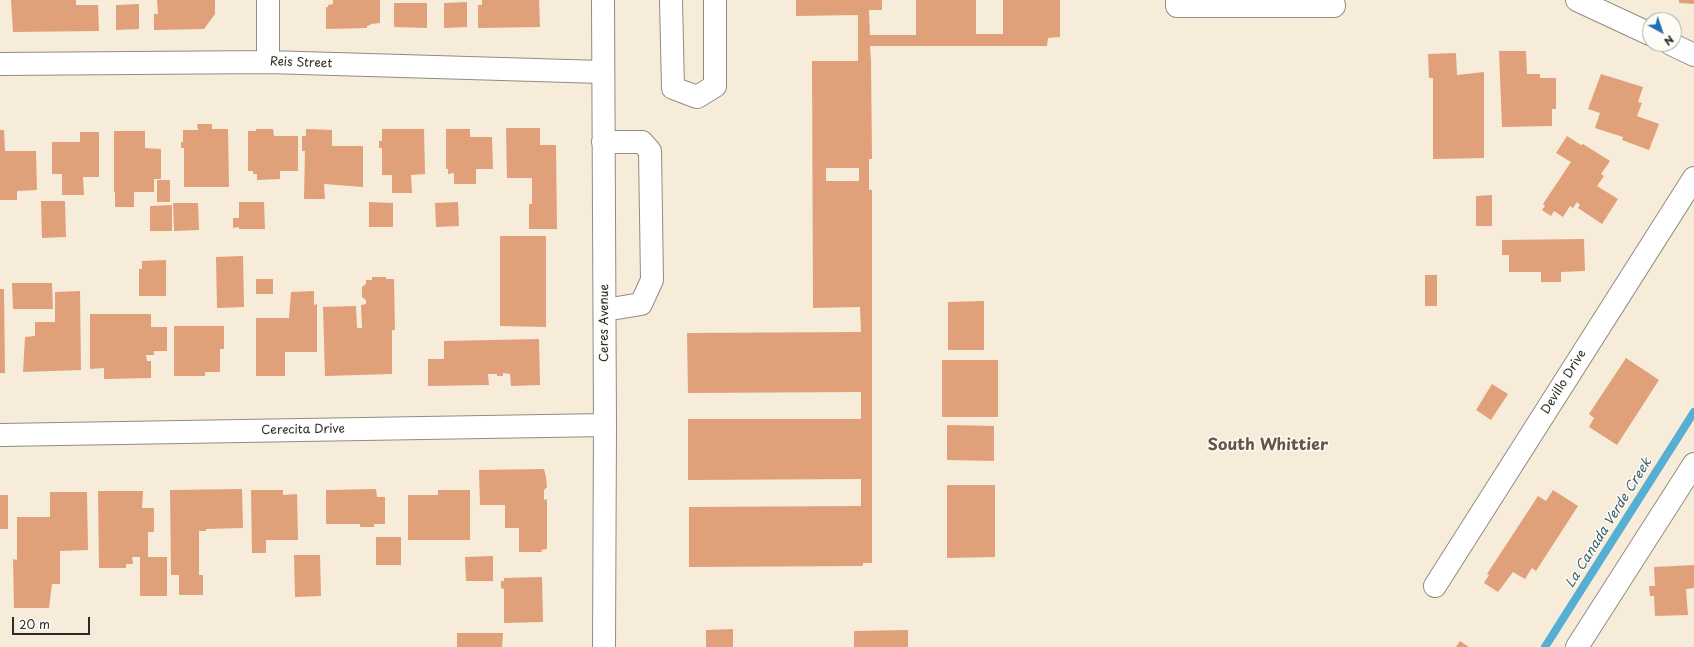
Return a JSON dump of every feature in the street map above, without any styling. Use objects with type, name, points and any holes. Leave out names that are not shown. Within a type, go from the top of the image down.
[{"type":"street","points":[[268,0],[268,62]]},
{"type":"street","name":"Ceres Avenue","points":[[603,0],[602,72],[605,310],[604,647]]},
{"type":"street","points":[[672,0],[673,88],[697,98],[715,86],[715,0]]},
{"type":"street","points":[[1177,0],[1177,6],[1334,6],[1334,0]]},
{"type":"street","points":[[1577,0],[1642,30]]},
{"type":"street","points":[[1682,49],[1694,55]]},
{"type":"street","name":"Reis Street","points":[[0,64],[268,62],[602,72]]},
{"type":"street","points":[[603,142],[642,142],[650,151],[652,280],[641,304],[605,310]]},
{"type":"street","name":"Devillo Drive","points":[[1435,586],[1694,178]]},
{"type":"street","name":"Cerecita Drive","points":[[0,435],[605,425]]},
{"type":"street","points":[[1577,647],[1694,464]]},
{"type":"building","points":[[11,0],[76,0],[76,5],[98,5],[99,31],[13,32]]},
{"type":"building","points":[[157,0],[215,0],[215,14],[204,29],[154,30],[154,14],[158,14]]},
{"type":"building","points":[[333,0],[380,0],[380,23],[371,24],[367,26],[367,28],[326,29],[326,7],[333,4]]},
{"type":"building","points":[[482,0],[539,0],[540,27],[478,28],[478,5],[482,5]]},
{"type":"building","points":[[796,0],[882,0],[882,10],[869,10],[870,35],[916,35],[916,0],[976,0],[976,34],[1003,34],[1003,0],[1060,0],[1060,37],[1048,38],[1047,46],[870,46],[872,159],[869,159],[869,190],[872,190],[872,563],[863,563],[863,566],[689,567],[689,507],[861,506],[861,479],[688,480],[688,419],[861,419],[861,392],[688,393],[687,333],[861,332],[860,307],[813,308],[812,61],[858,61],[858,15],[796,16]],"holes":[[[826,168],[859,168],[859,181],[826,181]]]},
{"type":"building","points":[[1679,0],[1694,0],[1694,4],[1679,3]]},
{"type":"building","points":[[467,2],[467,27],[444,28],[444,3]]},
{"type":"building","points":[[394,3],[427,3],[427,28],[394,27]]},
{"type":"building","points":[[139,4],[139,29],[116,30],[116,5]]},
{"type":"building","points":[[1499,51],[1526,51],[1527,74],[1540,74],[1540,78],[1556,78],[1556,109],[1552,109],[1552,126],[1502,127]]},
{"type":"building","points":[[1456,53],[1457,75],[1484,72],[1484,158],[1433,159],[1433,78],[1429,78],[1428,54]]},
{"type":"building","points":[[1601,74],[1643,87],[1638,102],[1642,103],[1637,116],[1659,124],[1649,150],[1622,140],[1623,137],[1595,128],[1600,113],[1588,109]]},
{"type":"building","points":[[197,124],[212,124],[212,129],[228,129],[229,187],[184,187],[184,148],[181,148],[181,142],[183,142],[183,130],[198,130]]},
{"type":"building","points":[[506,128],[540,128],[540,145],[556,145],[557,229],[529,229],[529,204],[532,204],[532,178],[507,178]]},
{"type":"building","points":[[256,129],[273,129],[274,136],[298,136],[298,171],[280,171],[280,179],[257,180],[257,174],[253,174],[253,171],[248,171],[248,131],[256,131]]},
{"type":"building","points":[[306,129],[332,130],[332,146],[363,146],[363,187],[324,184],[325,199],[304,199],[305,151],[302,151],[302,136],[306,136]]},
{"type":"building","points":[[382,129],[424,129],[425,174],[411,175],[412,193],[392,193],[392,175],[382,175],[382,148],[379,148],[379,141],[382,141]]},
{"type":"building","points":[[446,129],[470,129],[470,137],[492,137],[493,169],[476,169],[476,184],[454,184],[454,173],[448,174],[448,169],[446,169]]},
{"type":"building","points":[[0,130],[4,130],[5,151],[36,151],[37,190],[17,191],[17,200],[0,200]]},
{"type":"building","points":[[114,131],[145,131],[145,148],[161,149],[161,179],[154,179],[154,192],[134,192],[134,207],[115,207]]},
{"type":"building","points":[[80,132],[99,132],[99,177],[83,177],[84,195],[62,195],[62,174],[52,174],[52,142],[80,142]]},
{"type":"building","points":[[1567,136],[1610,161],[1601,174],[1604,176],[1597,186],[1618,199],[1602,224],[1578,208],[1580,205],[1577,202],[1573,208],[1570,206],[1563,217],[1554,211],[1551,216],[1542,210],[1545,206],[1543,204],[1571,162],[1556,153]]},
{"type":"building","points":[[157,180],[170,180],[170,202],[157,202]]},
{"type":"building","points":[[1492,195],[1492,226],[1476,226],[1476,196]]},
{"type":"building","points":[[41,201],[65,201],[66,237],[42,238]]},
{"type":"building","points":[[239,202],[264,202],[265,229],[233,228],[233,218],[239,218]]},
{"type":"building","points":[[369,202],[393,203],[393,227],[369,227]]},
{"type":"building","points":[[458,202],[459,226],[436,227],[435,203]]},
{"type":"building","points":[[173,203],[198,203],[199,230],[174,231]]},
{"type":"building","points":[[172,205],[172,231],[150,231],[150,206]]},
{"type":"building","points":[[500,236],[546,236],[546,327],[500,326]]},
{"type":"building","points":[[1584,239],[1585,271],[1561,272],[1561,282],[1541,282],[1541,272],[1509,272],[1509,255],[1502,255],[1502,240]]},
{"type":"building","points":[[243,256],[244,307],[217,308],[216,257]]},
{"type":"building","points":[[166,260],[166,296],[139,296],[139,269],[142,269],[142,261]]},
{"type":"building","points":[[1425,275],[1437,275],[1437,306],[1425,306]]},
{"type":"building","points":[[372,277],[386,277],[386,279],[394,279],[395,330],[392,330],[392,374],[325,376],[323,307],[356,306],[357,328],[362,328],[361,305],[366,304],[366,300],[362,297],[362,287],[366,284],[366,280],[372,280]]},
{"type":"building","points":[[256,279],[273,279],[273,294],[256,294]]},
{"type":"building","points":[[12,283],[52,283],[53,309],[13,309]]},
{"type":"building","points":[[0,289],[4,289],[5,373],[0,373]]},
{"type":"building","points":[[80,291],[81,370],[23,372],[25,337],[35,336],[35,322],[55,322],[55,292]]},
{"type":"building","points":[[314,291],[314,305],[317,304],[317,352],[285,352],[285,376],[256,376],[256,318],[289,318],[291,292]]},
{"type":"building","points":[[984,301],[984,350],[948,350],[948,302]]},
{"type":"building","points":[[90,314],[151,314],[151,327],[167,327],[167,351],[154,351],[154,355],[146,355],[147,361],[151,361],[151,378],[104,379],[104,368],[90,369]]},
{"type":"building","points":[[174,326],[224,326],[224,349],[220,349],[220,372],[205,372],[205,376],[174,376]]},
{"type":"building","points":[[539,339],[540,385],[511,386],[510,374],[503,373],[503,376],[488,374],[489,385],[428,386],[428,359],[444,359],[444,341]]},
{"type":"building","points":[[1626,358],[1659,380],[1617,445],[1589,427],[1594,418],[1589,414]]},
{"type":"building","points":[[942,360],[998,360],[998,417],[942,417]]},
{"type":"building","points":[[1492,384],[1508,394],[1491,420],[1476,410]]},
{"type":"building","points":[[947,425],[994,426],[994,461],[947,460]]},
{"type":"building","points":[[544,469],[547,487],[544,490],[544,500],[547,499],[547,549],[541,550],[542,552],[519,552],[519,528],[505,528],[505,505],[480,505],[479,470]]},
{"type":"building","points":[[947,485],[995,485],[995,557],[947,558]]},
{"type":"building","points":[[242,489],[243,528],[206,529],[206,531],[199,531],[199,575],[203,575],[203,595],[179,595],[179,575],[171,575],[170,490]]},
{"type":"building","points":[[376,489],[377,497],[385,497],[385,524],[374,524],[374,527],[360,527],[360,524],[326,524],[326,490]]},
{"type":"building","points":[[251,490],[283,490],[283,495],[297,494],[298,540],[266,540],[266,553],[252,553]]},
{"type":"building","points":[[438,490],[470,490],[470,540],[408,540],[408,495],[438,495]]},
{"type":"building","points":[[1553,490],[1578,506],[1536,571],[1532,568],[1525,579],[1513,572],[1498,592],[1484,583],[1489,575],[1487,574],[1538,496],[1546,501]]},
{"type":"building","points":[[98,491],[143,491],[142,508],[154,508],[154,532],[148,532],[148,557],[167,557],[167,596],[140,596],[140,557],[132,557],[133,564],[126,564],[126,568],[99,568]]},
{"type":"building","points":[[50,492],[87,492],[88,550],[60,551],[60,584],[52,584],[49,608],[14,608],[13,559],[17,560],[17,517],[50,517]]},
{"type":"building","points":[[0,495],[8,495],[8,529],[0,529]]},
{"type":"building","points":[[376,537],[401,537],[401,565],[376,565]]},
{"type":"building","points":[[294,555],[320,555],[321,596],[295,597]]},
{"type":"building","points":[[493,556],[493,581],[466,581],[465,557]]},
{"type":"building","points":[[1694,565],[1694,588],[1686,589],[1688,615],[1655,616],[1654,596],[1650,596],[1649,586],[1655,586],[1654,567]]},
{"type":"building","points":[[542,577],[543,622],[504,623],[504,589],[501,588],[501,581],[504,581],[504,578]]},
{"type":"building","points":[[733,629],[733,647],[706,647],[706,630]]},
{"type":"building","points":[[908,630],[908,647],[854,647],[854,631]]},
{"type":"building","points":[[457,633],[503,633],[502,647],[457,647]]},
{"type":"building","points":[[1460,641],[1469,647],[1456,647]]},
{"type":"waterway","name":"La Canada Verde Creek","points":[[1545,647],[1694,412]]},
{"type":"district","name":"South Whittier","points":[[1268,446]]}]
